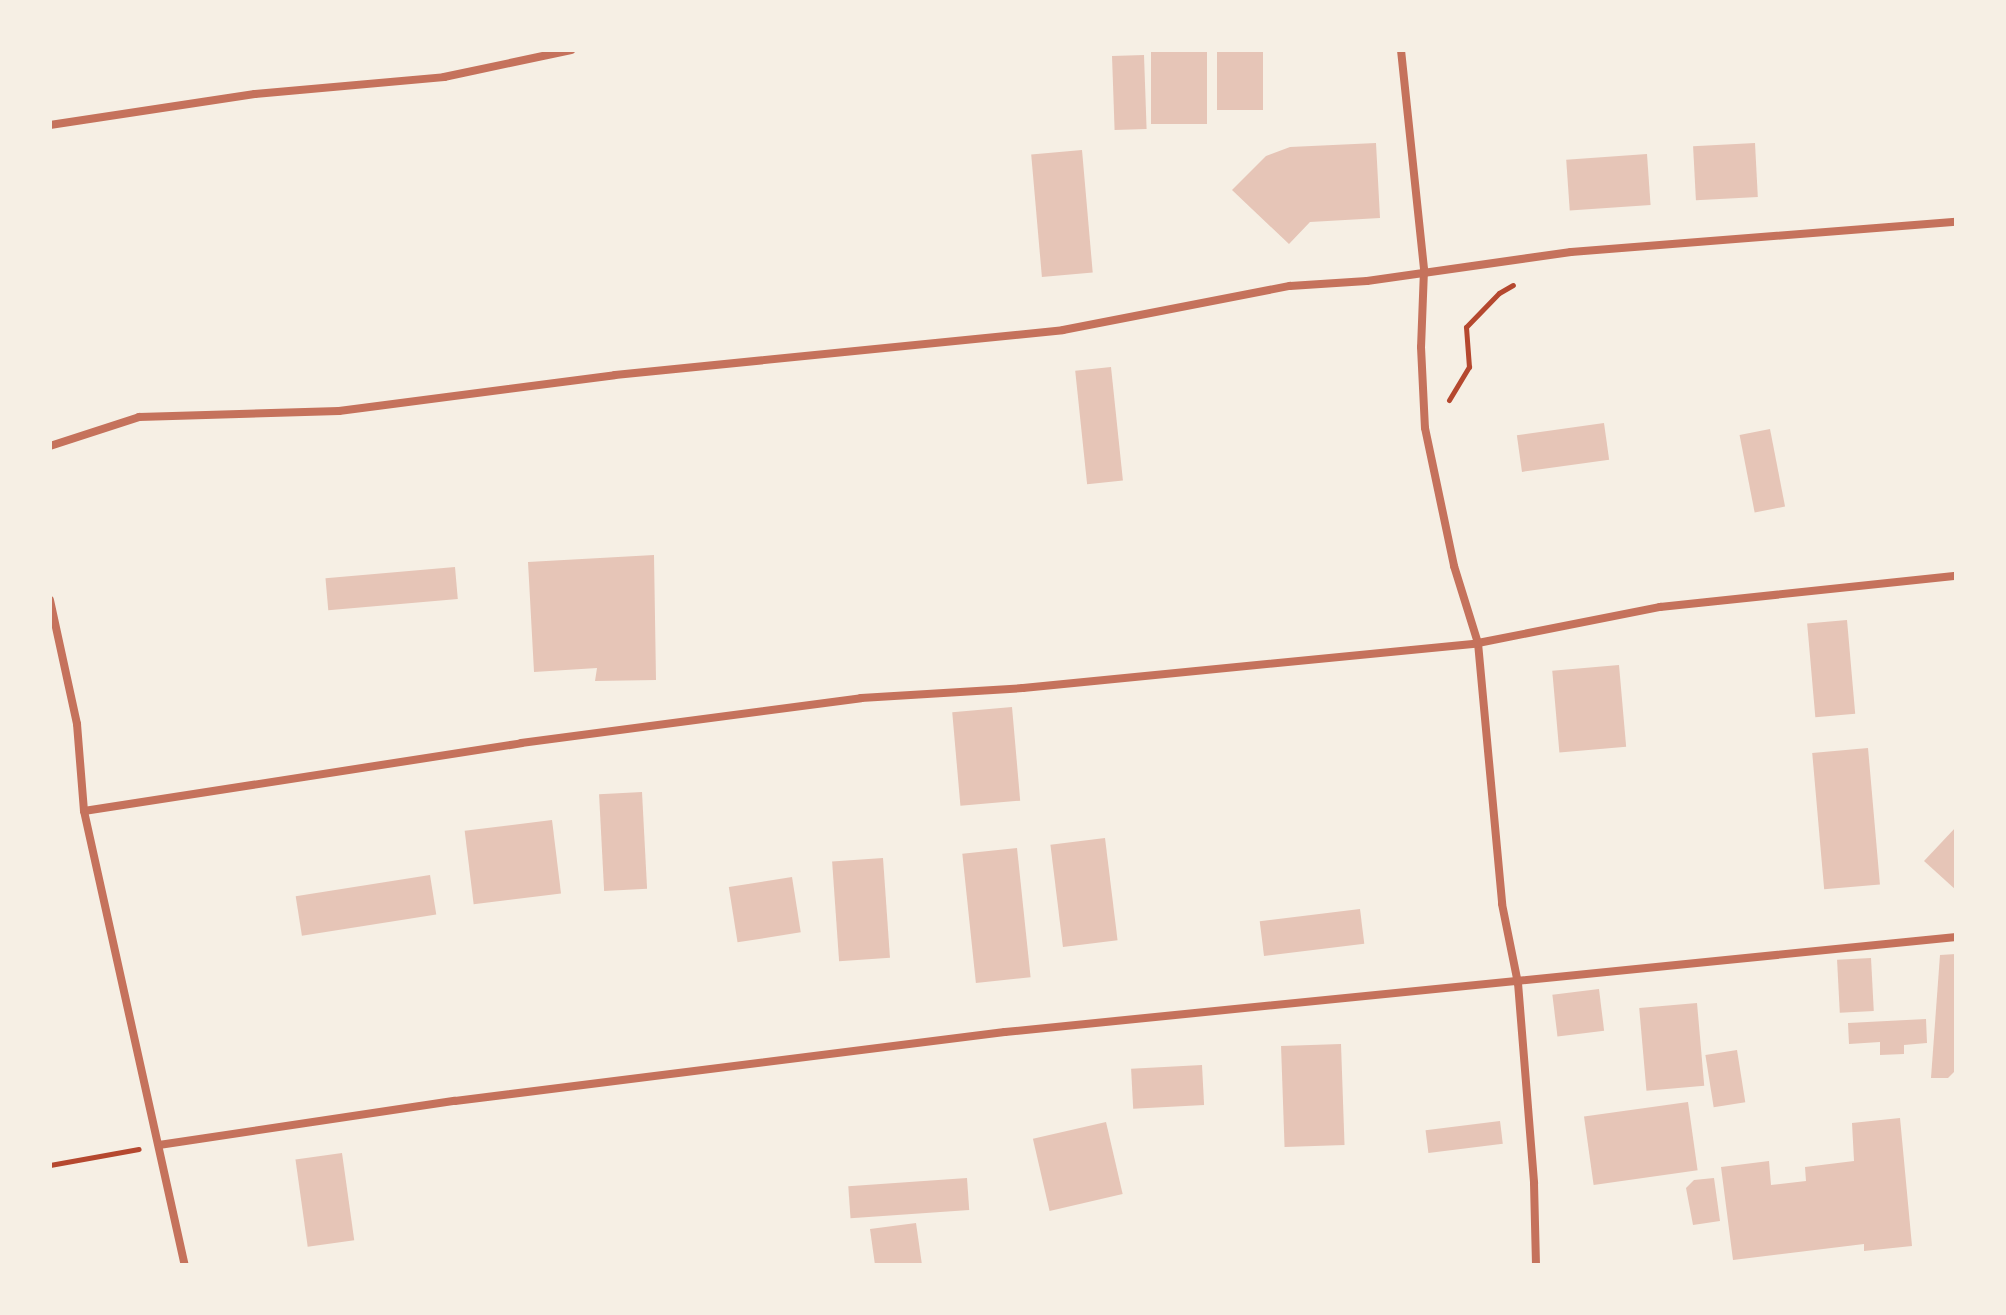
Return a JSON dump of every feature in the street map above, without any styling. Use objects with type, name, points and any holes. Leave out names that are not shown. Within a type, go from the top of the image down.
[{"type":"street","points":[[50,125],[255,94],[444,77],[571,50]]},
{"type":"street","points":[[1401,50],[1424,270],[1421,347],[1425,428],[1454,566],[1478,643],[1502,904],[1518,983],[1534,1183],[1536,1265]]},
{"type":"street","points":[[50,446],[139,417],[339,411],[615,375],[1063,330],[1290,286],[1367,281],[1424,270],[1586,250],[1956,222]]},
{"type":"street","points":[[84,811],[536,741],[861,698],[1023,688],[1478,643],[1660,607],[1956,576]]},
{"type":"street","points":[[50,600],[77,724],[84,811],[185,1265]]},
{"type":"street","points":[[159,1145],[455,1101],[1005,1032],[1956,937]]},
{"type":"path","points":[[1425,428],[1441,412],[1469,367],[1466,327],[1499,293],[1522,279]]},
{"type":"path","points":[[50,1165],[159,1145]]},
{"type":"building","points":[[1151,50],[1207,50],[1207,124],[1151,124]]},
{"type":"building","points":[[1217,50],[1263,50],[1263,110],[1217,110]]},
{"type":"building","points":[[1144,55],[1147,129],[1115,130],[1112,56]]},
{"type":"building","points":[[1376,143],[1380,218],[1310,222],[1289,244],[1232,190],[1266,156],[1290,147]]},
{"type":"building","points":[[1755,143],[1758,197],[1696,200],[1693,146]]},
{"type":"building","points":[[1082,150],[1093,273],[1042,277],[1031,154]]},
{"type":"building","points":[[1647,154],[1651,205],[1570,211],[1566,160]]},
{"type":"building","points":[[1111,367],[1123,480],[1087,484],[1075,371]]},
{"type":"building","points":[[1604,423],[1609,460],[1522,472],[1517,435]]},
{"type":"building","points":[[1770,429],[1785,507],[1755,512],[1740,435]]},
{"type":"building","points":[[654,555],[656,680],[595,681],[597,668],[534,672],[528,562]]},
{"type":"building","points":[[455,567],[458,599],[328,610],[325,578]]},
{"type":"building","points":[[1847,620],[1855,714],[1815,717],[1807,623]]},
{"type":"building","points":[[1619,665],[1626,747],[1559,753],[1552,671]]},
{"type":"building","points":[[1012,707],[1020,801],[960,806],[952,712]]},
{"type":"building","points":[[1868,748],[1880,884],[1824,889],[1812,753]]},
{"type":"building","points":[[642,792],[647,889],[604,891],[599,794]]},
{"type":"building","points":[[552,820],[561,893],[474,904],[465,831]]},
{"type":"building","points":[[1956,827],[1956,890],[1924,861]]},
{"type":"building","points":[[1105,838],[1118,940],[1063,947],[1050,845]]},
{"type":"building","points":[[1017,848],[1031,977],[976,983],[962,854]]},
{"type":"building","points":[[883,858],[890,958],[839,961],[832,862]]},
{"type":"building","points":[[430,875],[436,915],[302,936],[296,896]]},
{"type":"building","points":[[792,877],[801,932],[738,942],[729,887]]},
{"type":"building","points":[[1360,909],[1364,944],[1264,956],[1260,921]]},
{"type":"building","points":[[1956,954],[1956,1070],[1948,1078],[1931,1078],[1940,955]]},
{"type":"building","points":[[1871,958],[1874,1011],[1840,1013],[1837,960]]},
{"type":"building","points":[[1599,989],[1604,1031],[1557,1036],[1552,995]]},
{"type":"building","points":[[1697,1003],[1704,1086],[1646,1091],[1639,1008]]},
{"type":"building","points":[[1926,1019],[1927,1043],[1904,1045],[1904,1054],[1880,1055],[1880,1042],[1849,1044],[1848,1023]]},
{"type":"building","points":[[1341,1044],[1345,1145],[1285,1147],[1281,1046]]},
{"type":"building","points":[[1737,1050],[1745,1102],[1714,1107],[1705,1055]]},
{"type":"building","points":[[1202,1065],[1204,1105],[1133,1109],[1131,1069]]},
{"type":"building","points":[[1688,1102],[1698,1170],[1594,1185],[1584,1117]]},
{"type":"building","points":[[1900,1118],[1912,1246],[1864,1251],[1864,1244],[1733,1260],[1721,1167],[1769,1161],[1771,1185],[1806,1181],[1805,1167],[1854,1161],[1852,1123]]},
{"type":"building","points":[[1500,1121],[1503,1144],[1428,1153],[1426,1130]]},
{"type":"building","points":[[1106,1122],[1123,1194],[1050,1211],[1033,1139]]},
{"type":"building","points":[[342,1153],[354,1240],[308,1247],[295,1160]]},
{"type":"building","points":[[967,1178],[969,1210],[851,1218],[848,1186]]},
{"type":"building","points":[[1714,1178],[1720,1221],[1693,1225],[1686,1188],[1694,1180]]},
{"type":"building","points":[[916,1223],[922,1265],[875,1265],[870,1229]]}]
